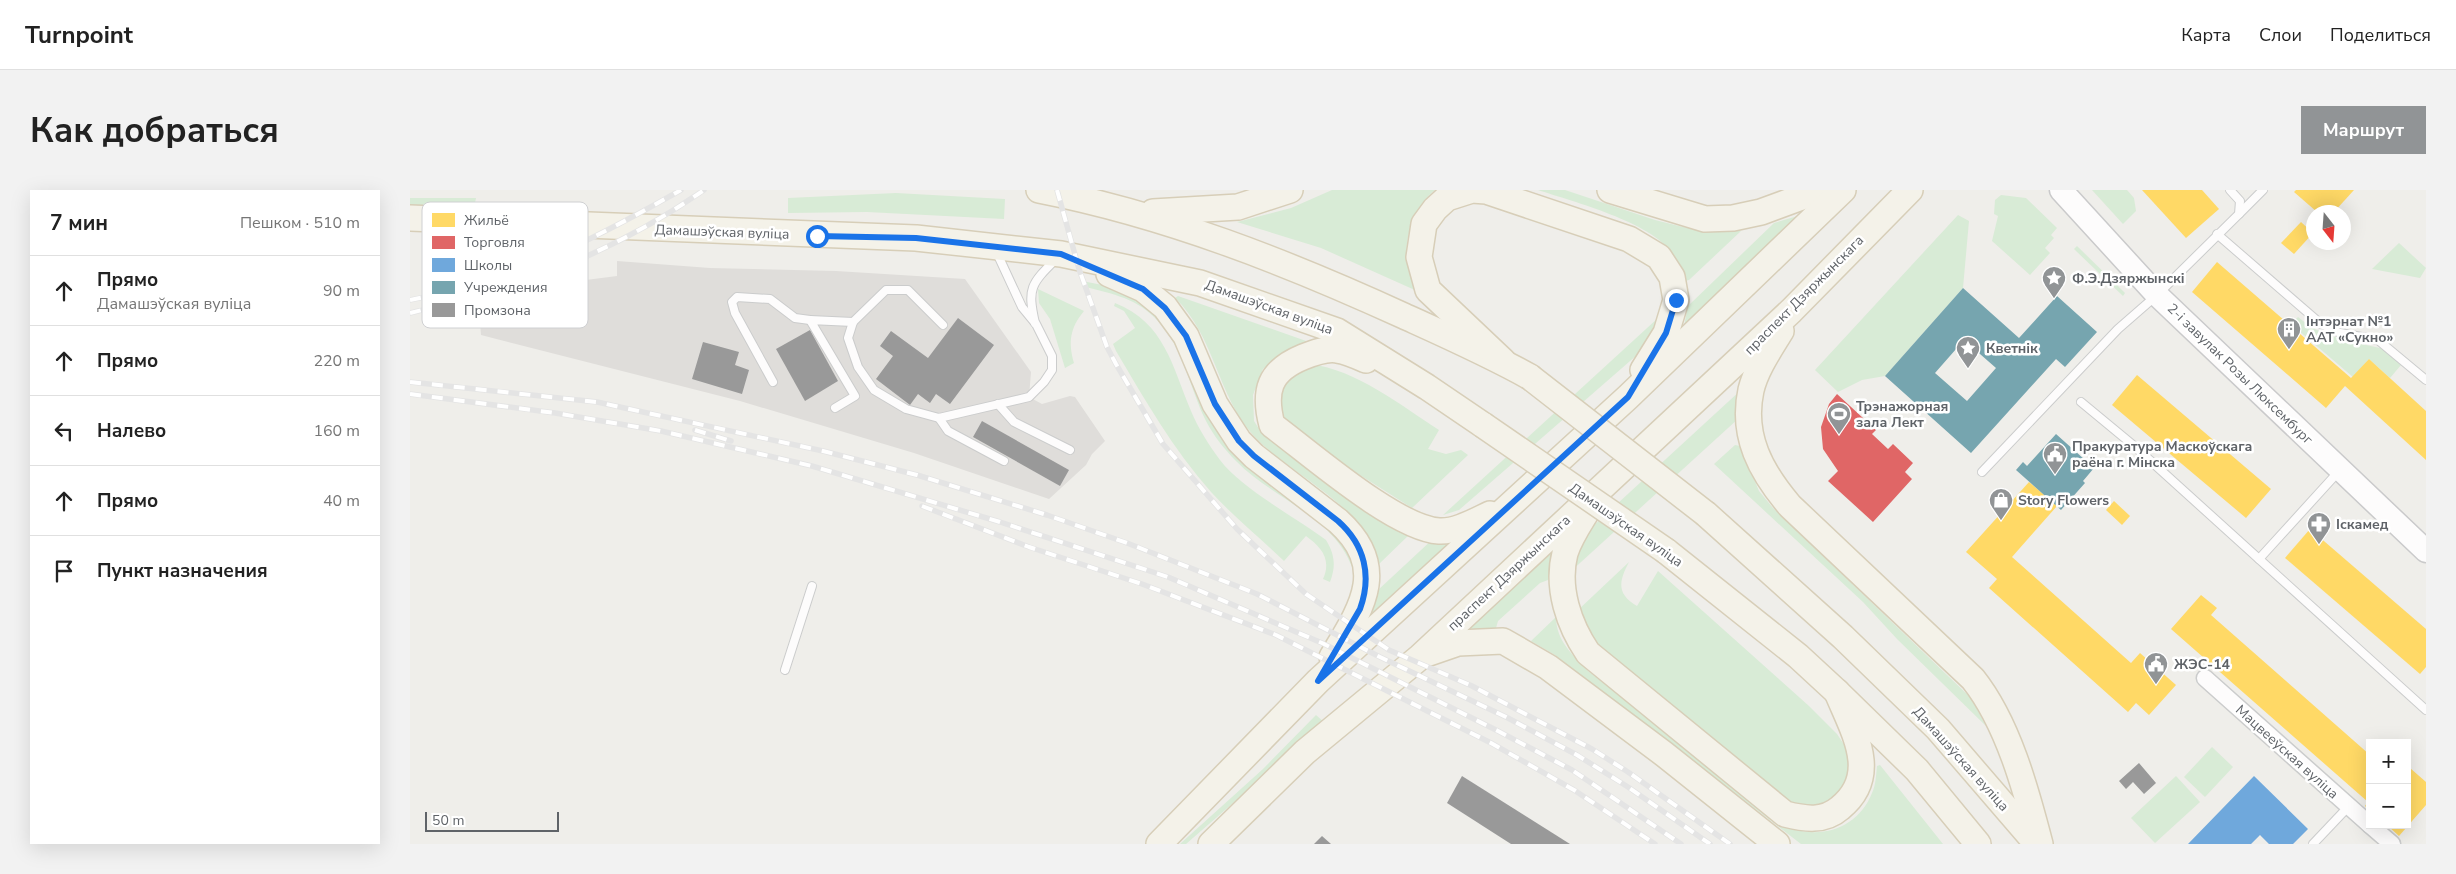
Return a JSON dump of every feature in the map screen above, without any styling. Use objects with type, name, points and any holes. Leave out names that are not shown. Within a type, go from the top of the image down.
[{"type":"main road","name":"Дамашэўская вуліца","points":[[1039,190],[1090,200],[1264,255],[1503,361],[1530,376],[1706,514],[1843,637],[1938,729],[2038,844]]},
{"type":"main road","points":[[1134,213],[1238,207],[1290,190]]},
{"type":"main road","points":[[1503,361],[1428,290],[1418,256],[1424,224],[1435,209],[1447,198],[1472,190],[1486,190],[1629,238],[1659,257],[1672,277],[1676,300],[1666,333],[1628,397]]},
{"type":"main road","points":[[1610,190],[1705,219],[1733,218],[1761,212],[1807,195],[1815,190]]},
{"type":"main road","points":[[1159,844],[1318,681],[1517,496],[1628,397],[1843,190]]},
{"type":"main road","name":"праспект Дзяржынскага","points":[[1211,844],[1305,752],[1420,657],[1792,311],[1910,190]]},
{"type":"main road","name":"2-і завулак Розы Люксембург","points":[[2061,190],[2157,295],[2426,551]]},
{"type":"main road","name":"Дамашэўская вуліца","points":[[588,225],[916,238],[1061,254],[1200,282],[1337,331],[1427,387],[1666,551],[1798,656],[1917,770],[1978,844]]},
{"type":"main road","points":[[1061,254],[1143,289],[1165,308],[1186,336],[1215,404],[1239,441],[1254,456],[1338,521],[1356,542],[1367,572],[1364,597],[1360,609],[1318,681]]},
{"type":"main road","points":[[1792,311],[1757,373],[1751,390],[1748,421],[1750,438],[1755,454],[1771,484],[1790,506],[1973,679],[1988,698],[2030,806],[2038,844]]},
{"type":"main road","points":[[1427,387],[1364,359],[1336,350],[1315,352],[1286,365],[1275,374],[1268,391],[1268,408],[1272,425],[1373,500],[1400,517],[1428,529],[1442,531],[1473,522],[1517,496]]},
{"type":"main road","points":[[1603,485],[1573,534],[1565,554],[1562,586],[1571,624],[1588,653],[1785,814],[1803,819],[1823,818],[1835,813],[1847,803],[1858,787],[1862,768],[1860,751],[1837,692]]},
{"type":"main road","points":[[1420,657],[1458,643],[1502,640],[1548,667],[1664,754],[1777,844]]},
{"type":"street","name":"Мацвееўская вуліца","points":[[2205,678],[2366,821]]},
{"type":"street","name":"Мацвееўская вуліца","points":[[2375,829],[2392,844]]},
{"type":"lane","points":[[2230,190],[2240,201],[2239,214]]},
{"type":"lane","points":[[1982,472],[2118,330],[2157,295],[2263,190]]},
{"type":"lane","points":[[2217,234],[2321,324],[2340,334],[2378,340],[2426,380]]},
{"type":"lane","points":[[943,325],[908,290],[886,290],[854,322],[848,338],[858,367],[874,390],[906,409],[939,418],[1029,397],[1052,370],[1052,356],[1036,324],[1022,307],[994,248]]},
{"type":"lane","points":[[1036,324],[1030,299],[1031,288],[1035,279],[1061,254]]},
{"type":"lane","points":[[773,382],[735,313],[732,302],[737,297],[770,299],[795,318],[854,322]]},
{"type":"lane","points":[[810,320],[855,396],[835,408]]},
{"type":"lane","points":[[2081,402],[2133,445],[2426,710]]},
{"type":"lane","points":[[998,404],[1014,422],[1070,450]]},
{"type":"lane","points":[[939,418],[948,431],[1004,461]]},
{"type":"lane","points":[[2259,559],[2341,469]]},
{"type":"lane","points":[[785,670],[812,586]]},
{"type":"lane","points":[[2313,844],[2349,806]]},
{"type":"shaded area","points":[[617,261],[710,268],[836,271],[965,279],[1031,372],[1029,397],[1042,404],[1070,396],[1075,397],[1105,441],[1092,454],[1086,465],[1049,499],[914,453],[740,401],[481,335],[480,328],[588,328],[588,280],[617,276]]},
{"type":"green space","points":[[1332,190],[1435,190],[1422,204],[1412,222],[1407,242],[1408,265],[1417,291],[1321,248],[1237,222],[1291,208]]},
{"type":"green space","points":[[1538,190],[1565,190],[1655,220],[1683,227],[1707,231],[1741,231],[1689,280],[1685,281],[1680,266],[1672,253],[1662,242],[1647,232],[1611,214]]},
{"type":"green space","points":[[2092,190],[2127,190],[2134,198],[2136,211],[2123,224]]},
{"type":"green space","points":[[896,193],[1005,199],[1004,219],[867,212],[788,213],[788,198]]},
{"type":"green space","points":[[2001,195],[2026,198],[2057,228],[2051,235],[2054,238],[2045,248],[2050,253],[2030,275],[1992,241],[1998,216],[1994,214],[1995,200]]},
{"type":"green space","points":[[410,198],[476,198],[475,202],[422,202],[422,206],[410,205]]},
{"type":"green space","points":[[1801,215],[1684,326],[1688,306],[1774,223]]},
{"type":"green space","points":[[1958,215],[1969,221],[1963,288],[1885,376],[1862,380],[1838,392],[1815,370]]},
{"type":"green space","points":[[2399,243],[2426,268],[2420,278],[2372,269]]},
{"type":"green space","points":[[2077,246],[2125,293],[2123,296],[2074,249]]},
{"type":"green space","points":[[1082,281],[1118,288],[1161,314],[1202,392],[1328,520],[1360,567],[1352,567],[1343,549],[1331,534],[1251,474],[1224,447],[1206,421],[1172,340],[1154,317],[1129,300],[1082,286]]},
{"type":"green space","points":[[1038,289],[1084,311],[1079,317],[1071,336],[1074,363],[1065,368],[1050,319],[1039,303]]},
{"type":"green space","points":[[1178,296],[1309,342],[1281,354],[1263,369],[1253,395],[1254,421],[1261,432],[1309,470],[1410,534],[1379,564],[1372,543],[1360,525],[1326,493],[1270,451],[1254,436],[1242,420],[1223,385],[1199,330],[1175,298]]},
{"type":"green space","points":[[1115,303],[1132,312],[1156,334],[1172,362],[1197,424],[1220,460],[1241,482],[1326,540],[1334,561],[1330,582],[1323,579],[1326,565],[1324,554],[1306,536],[1284,561],[1228,510],[1197,476],[1160,424],[1116,351],[1113,344],[1135,328],[1124,311],[1114,306]]},
{"type":"green space","points":[[1670,307],[1653,341],[1459,510],[1443,515]]},
{"type":"green space","points":[[2298,317],[2312,328],[2340,339],[2384,349],[2401,365],[2390,378],[2369,359],[2353,377],[2291,324]]},
{"type":"green space","points":[[1310,364],[1344,373],[1361,381],[1439,430],[1428,449],[1446,454],[1461,450],[1468,455],[1412,508],[1322,451],[1280,421],[1279,392],[1281,386],[1291,376]]},
{"type":"green space","points":[[1741,390],[1739,418],[1569,573],[1579,539]]},
{"type":"green space","points":[[1735,445],[1740,446],[1759,491],[1773,508],[1971,698],[1986,726],[1897,639],[1863,602],[1714,464]]},
{"type":"green space","points":[[1460,534],[1375,614],[1371,612],[1377,591],[1434,538]]},
{"type":"green space","points":[[1555,545],[1548,580],[1540,583],[1498,621],[1496,628],[1463,631]]},
{"type":"green space","points":[[1629,562],[1623,575],[1621,587],[1625,597],[1637,606],[1658,571],[1809,706],[1837,734],[1851,755],[1852,782],[1823,808],[1789,803],[1593,647],[1577,611]]},
{"type":"green space","points":[[1556,617],[1559,633],[1566,647],[1588,671],[1791,828],[1803,831],[1828,831],[1849,822],[1866,804],[1872,793],[1876,780],[1877,766],[1880,765],[1943,844],[1801,844],[1555,655],[1531,641]]},
{"type":"green space","points":[[1316,715],[1325,723],[1186,844],[1180,844],[1263,769]]},
{"type":"green space","points":[[2212,747],[2233,767],[2205,797],[2184,777]]},
{"type":"green space","points":[[2176,776],[2200,802],[2155,843],[2131,818]]},
{"type":"building: Жильё","points":[[2142,190],[2202,190],[2219,209],[2186,238]]},
{"type":"building: Жильё","points":[[2296,190],[2354,190],[2340,205],[2309,205],[2294,192]]},
{"type":"building: Жильё","points":[[2301,222],[2306,227],[2306,241],[2294,254],[2281,243]]},
{"type":"building: Жильё","name":"Інтэрнат №1 ААТ «Сукно»","points":[[2217,262],[2351,378],[2369,359],[2426,411],[2426,460],[2345,386],[2326,408],[2192,292]]},
{"type":"building: Жильё","points":[[2137,375],[2271,489],[2246,518],[2112,405]]},
{"type":"building: Жильё","points":[[2029,482],[2057,506],[2012,557],[2131,663],[2140,653],[2176,685],[2149,715],[2136,703],[2128,712],[1989,588],[1997,579],[1966,552]]},
{"type":"building: Жильё","points":[[2114,501],[2130,516],[2122,525],[2106,510]]},
{"type":"building: Жильё","points":[[2310,529],[2426,629],[2426,667],[2420,674],[2285,558]]},
{"type":"building: Жильё","points":[[2201,595],[2217,608],[2211,615],[2366,751],[2366,800],[2171,629]]},
{"type":"building: Жильё","points":[[2411,769],[2426,782],[2426,805],[2411,822]]},
{"type":"building: Жильё","points":[[2391,829],[2405,829],[2399,836]]},
{"type":"building: Торговля","points":[[1837,394],[1876,430],[1872,434],[1888,449],[1893,444],[1913,463],[1905,472],[1912,479],[1873,522],[1828,481],[1838,471],[1823,449],[1821,427],[1829,404]]},
{"type":"building: Школы","points":[[2254,776],[2308,829],[2293,844],[2269,844],[2260,835],[2251,844],[2188,844]]},
{"type":"building: Учреждения","points":[[1963,288],[2019,338],[2057,296],[2097,332],[2065,367],[2056,359],[1971,453],[1885,376]],"holes":[[[1964,340],[1996,368],[1967,401],[1935,373]]]},
{"type":"building: Учреждения","name":"Пракуратура Маскоўскага раёна г. Мінска","points":[[2056,434],[2094,468],[2083,481],[2085,483],[2061,510],[2016,470],[2023,462],[2027,466]]},
{"type":"building: Промзона","points":[[958,318],[994,345],[950,404],[936,394],[930,403],[918,394],[910,405],[876,379],[893,356],[880,346],[891,331],[928,358]]},
{"type":"building: Промзона","points":[[810,330],[838,381],[805,401],[776,349]]},
{"type":"building: Промзона","points":[[703,342],[739,352],[735,365],[749,370],[742,394],[692,379]]},
{"type":"building: Промзона","points":[[982,421],[1069,470],[1060,486],[973,437]]},
{"type":"building: Промзона","points":[[2139,763],[2156,783],[2144,794],[2133,782],[2126,789],[2119,781]]},
{"type":"building: Промзона","points":[[1462,776],[1570,844],[1511,844],[1447,803]]},
{"type":"building: Промзона","points":[[1322,836],[1331,844],[1314,844]]},
{"type":"railway","points":[[588,239],[681,190]]},
{"type":"railway","points":[[588,256],[634,233],[704,190]]},
{"type":"railway","points":[[1057,190],[1079,269],[1107,347],[1116,364],[1163,444],[1237,529],[1306,594],[1389,650],[1472,686],[1592,749],[1730,844]]},
{"type":"railway","points":[[410,300],[422,297]]},
{"type":"railway","points":[[410,313],[422,310]]},
{"type":"railway","points":[[410,382],[597,402],[823,451],[917,475],[1047,515],[1127,543],[1257,594],[1380,657],[1506,717],[1577,755],[1628,787],[1710,844]]},
{"type":"railway","points":[[410,394],[555,413],[661,431],[812,466],[1000,522],[1168,577],[1322,643],[1498,731],[1572,770],[1681,844]]},
{"type":"railway","points":[[695,430],[731,441]]},
{"type":"railway","points":[[922,506],[1029,547],[1142,584],[1276,635],[1491,743],[1574,790],[1655,844]]},
{"type":"place","name":"Ф.Э.Дзяржынскі","points":[[2054,299]]},
{"type":"place","name":"Інтэрнат №1 ААТ «Сукно»","points":[[2289,350]]},
{"type":"place","name":"Кветнік","points":[[1968,369]]},
{"type":"place","name":"Трэнажорная зала Лект","points":[[1839,435]]},
{"type":"place","name":"Пракуратура Маскоўскага раёна г. Мінска","points":[[2055,475]]},
{"type":"place","name":"Story Flowers","points":[[2001,521]]},
{"type":"place","name":"Іскамед","points":[[2319,545]]},
{"type":"place","name":"ЖЭС-14","points":[[2156,685]]},
{"type":"route","points":[[817,236],[916,238],[1061,254],[1143,289],[1155,298],[1186,336],[1215,404],[1239,441],[1254,456],[1338,521],[1348,530],[1360,548],[1367,572],[1364,597],[1360,609],[1318,681],[1526,488],[1628,397],[1666,333],[1676,300]]}]
